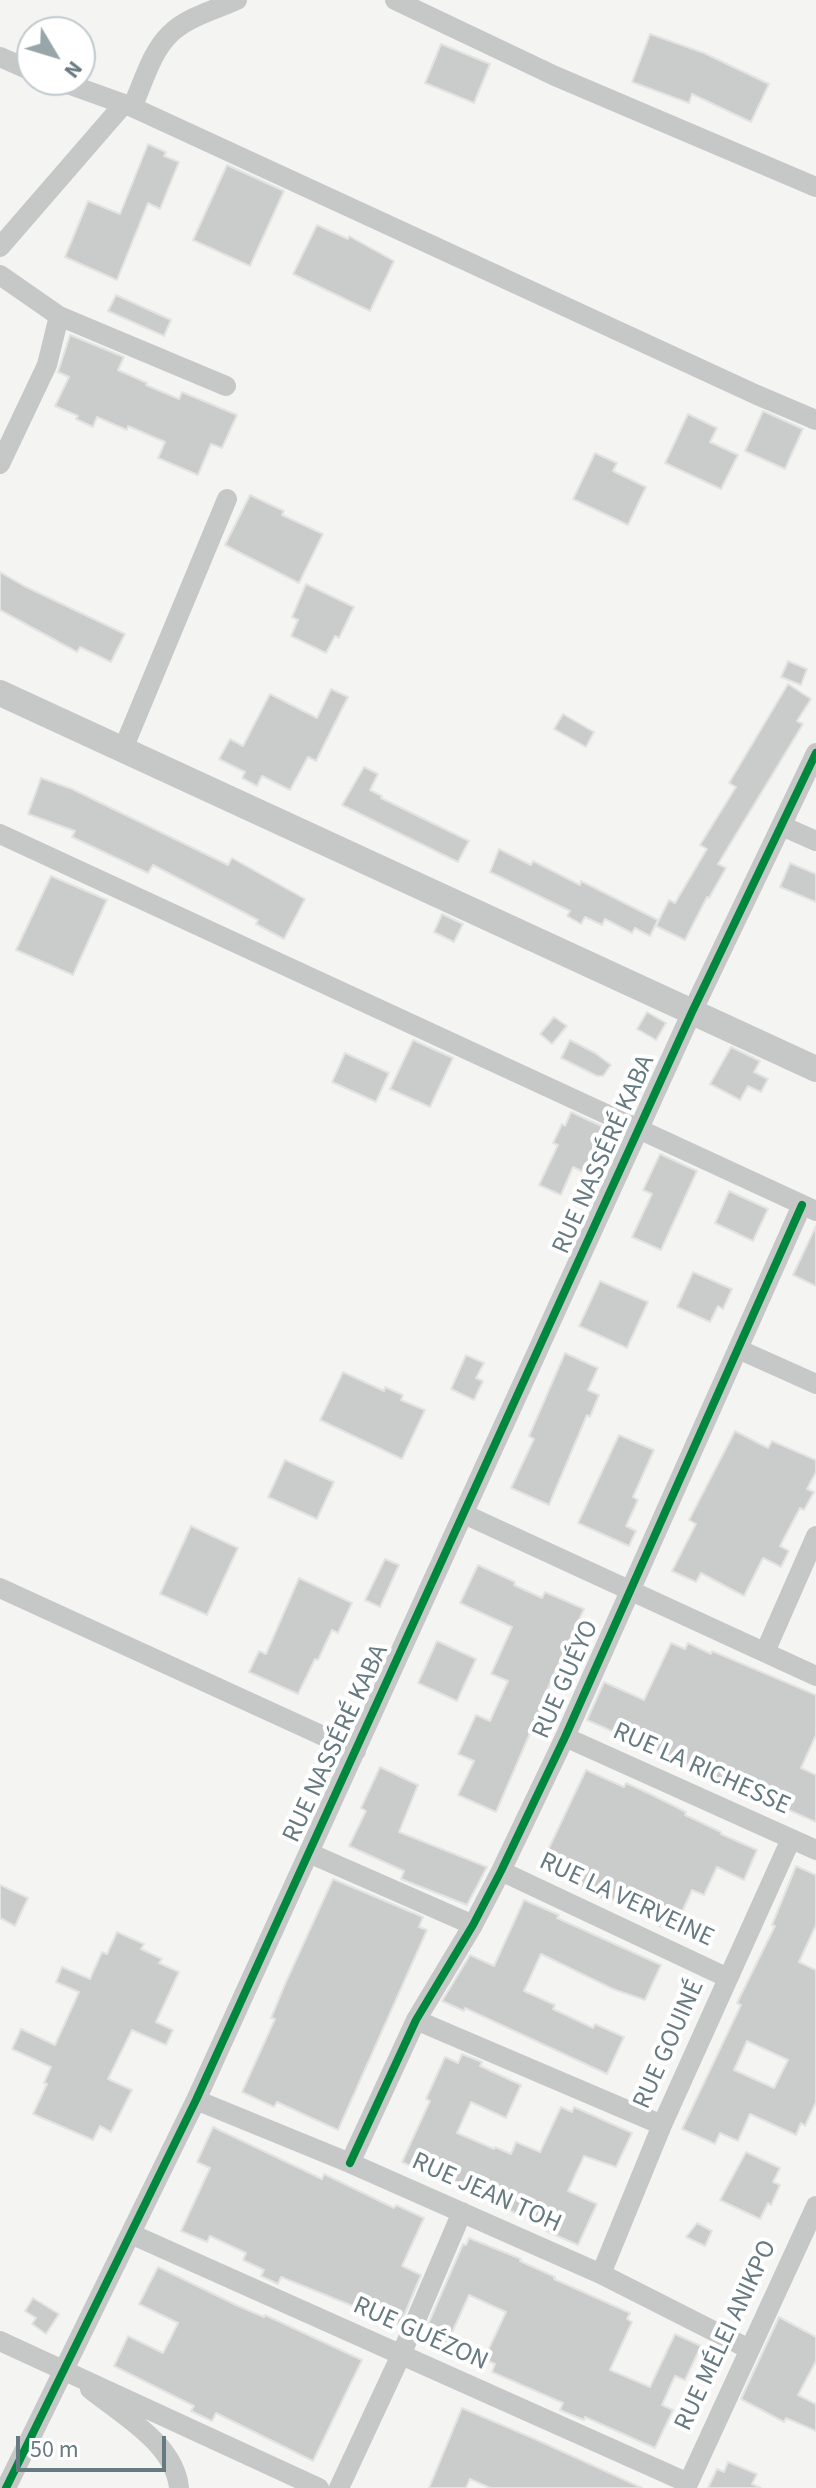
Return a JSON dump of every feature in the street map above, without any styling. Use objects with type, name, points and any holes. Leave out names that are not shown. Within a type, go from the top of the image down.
[{"type":"street","points":[[0,247],[128,106],[169,35],[185,23],[237,0]]},
{"type":"street","points":[[395,0],[555,76],[816,187]]},
{"type":"street","points":[[96,94],[128,106],[816,420]]},
{"type":"street","points":[[0,275],[59,316],[226,386]]},
{"type":"street","points":[[0,464],[47,365],[59,316]]},
{"type":"street","points":[[123,749],[227,499]]},
{"type":"street","points":[[0,693],[816,1069]]},
{"type":"street","name":"RUE NASSÉRÉ KABA","points":[[6,2488],[196,2100],[692,1012],[816,753]]},
{"type":"street","points":[[782,826],[816,841]]},
{"type":"street","points":[[0,834],[809,1208]]},
{"type":"street","name":"RUE GUÉYO","points":[[350,2163],[416,2020],[473,1925],[501,1871],[565,1737],[738,1349],[809,1208]]},
{"type":"street","points":[[738,1349],[816,1384]]},
{"type":"street","points":[[464,1514],[816,1676]]},
{"type":"street","points":[[765,1652],[816,1536]]},
{"type":"street","points":[[0,1588],[356,1751]]},
{"type":"street","name":"RUE LA RICHESSE","points":[[565,1737],[816,1850]]},
{"type":"street","name":"RUE GOUINÉ","points":[[601,2274],[662,2125],[791,1839]]},
{"type":"street","points":[[309,1853],[473,1925]]},
{"type":"street","name":"RUE LA VERVEINE","points":[[501,1871],[728,1978]]},
{"type":"street","points":[[416,2020],[662,2125]]},
{"type":"street","name":"RUE JEAN TOH","points":[[196,2100],[350,2163],[601,2274],[749,2349]]},
{"type":"street","name":"RUE MÉLEI ANIKPO","points":[[687,2486],[816,2206]]},
{"type":"street","points":[[339,2488],[401,2355],[462,2212]]},
{"type":"street","name":"RUE GUÉZON","points":[[131,2234],[687,2486]]},
{"type":"street","points":[[0,2341],[319,2488]]},
{"type":"street","points":[[65,2369],[160,2446],[177,2472],[179,2488]]},
{"type":"building","points":[[650,34],[704,53],[769,84],[751,122],[692,94],[689,103],[632,82]]},
{"type":"building","points":[[441,44],[490,64],[474,103],[425,83]]},
{"type":"building","points":[[148,144],[179,162],[160,209],[148,203],[117,280],[65,257],[88,201],[120,214]]},
{"type":"building","points":[[227,165],[284,191],[250,266],[193,240]]},
{"type":"building","points":[[317,225],[348,239],[349,236],[394,261],[370,311],[293,274]]},
{"type":"building","points":[[116,295],[171,320],[164,336],[108,311]]},
{"type":"building","points":[[70,335],[124,357],[118,370],[146,385],[179,399],[182,392],[237,415],[222,448],[211,444],[198,475],[158,458],[165,442],[97,417],[93,427],[55,406],[69,377],[58,372]]},
{"type":"building","points":[[763,411],[803,429],[785,469],[745,451]]},
{"type":"building","points":[[688,414],[717,428],[710,442],[738,455],[721,489],[665,463]]},
{"type":"building","points":[[595,453],[617,463],[613,471],[646,487],[628,525],[573,499]]},
{"type":"building","points":[[250,495],[284,511],[282,515],[323,534],[299,583],[225,545]]},
{"type":"building","points":[[0,572],[125,634],[111,662],[80,647],[77,652],[0,610]]},
{"type":"building","points":[[306,584],[354,607],[339,638],[335,636],[326,653],[291,636],[298,620],[292,617]]},
{"type":"building","points":[[788,661],[807,669],[801,685],[781,677]]},
{"type":"building","points":[[788,684],[811,699],[797,721],[803,724],[718,864],[726,868],[685,940],[656,926],[669,900],[675,903],[707,849],[700,845],[736,787],[729,783]]},
{"type":"building","points":[[331,689],[348,697],[316,761],[308,757],[290,790],[262,776],[257,786],[242,778],[245,772],[219,759],[230,739],[243,746],[270,694],[317,718]]},
{"type":"building","points":[[563,714],[594,732],[586,747],[554,729]]},
{"type":"building","points":[[364,767],[378,774],[370,790],[381,798],[469,841],[458,862],[342,805]]},
{"type":"building","points":[[41,778],[72,789],[228,865],[232,858],[305,899],[284,939],[256,924],[258,920],[153,865],[148,873],[72,837],[75,831],[28,814]]},
{"type":"building","points":[[499,849],[531,865],[533,861],[580,885],[581,881],[658,920],[650,936],[635,928],[632,933],[605,919],[602,925],[585,917],[581,924],[567,916],[570,911],[490,872]]},
{"type":"building","points":[[790,863],[816,874],[816,902],[780,887]]},
{"type":"building","points":[[51,876],[107,900],[73,975],[16,950]]},
{"type":"building","points":[[442,914],[463,924],[454,942],[434,932]]},
{"type":"building","points":[[647,1012],[666,1023],[656,1040],[637,1029]]},
{"type":"building","points":[[554,1017],[567,1026],[552,1044],[540,1034]]},
{"type":"building","points":[[413,1040],[453,1058],[430,1107],[390,1089]]},
{"type":"building","points":[[570,1040],[611,1065],[603,1076],[561,1058]]},
{"type":"building","points":[[731,1047],[760,1061],[754,1072],[768,1079],[761,1092],[748,1086],[740,1100],[710,1084]]},
{"type":"building","points":[[345,1053],[389,1073],[376,1102],[332,1082]]},
{"type":"building","points":[[571,1112],[621,1135],[601,1180],[573,1167],[561,1195],[539,1185],[558,1145],[553,1143]]},
{"type":"building","points":[[660,1154],[697,1171],[661,1250],[632,1237],[652,1194],[643,1190]]},
{"type":"building","points":[[729,1191],[768,1209],[753,1241],[715,1223]]},
{"type":"building","points":[[816,1226],[816,1286],[793,1275]]},
{"type":"building","points":[[693,1272],[732,1289],[723,1309],[718,1306],[710,1322],[677,1307]]},
{"type":"building","points":[[600,1281],[648,1302],[627,1348],[579,1326]]},
{"type":"building","points":[[565,1353],[598,1368],[588,1390],[599,1395],[590,1417],[587,1415],[549,1505],[511,1488],[534,1439],[529,1436]]},
{"type":"building","points":[[466,1355],[484,1363],[476,1378],[483,1381],[474,1400],[451,1389]]},
{"type":"building","points":[[343,1372],[384,1391],[385,1387],[403,1395],[401,1400],[425,1410],[402,1459],[320,1420]]},
{"type":"building","points":[[735,1431],[768,1448],[772,1441],[816,1460],[816,1472],[807,1489],[814,1492],[804,1510],[800,1508],[780,1546],[789,1551],[781,1567],[763,1558],[744,1596],[701,1573],[696,1582],[672,1571],[696,1524],[689,1520]]},
{"type":"building","points":[[619,1435],[654,1450],[633,1497],[638,1500],[626,1526],[636,1531],[629,1546],[578,1523]]},
{"type":"building","points":[[285,1460],[334,1482],[317,1519],[268,1497]]},
{"type":"building","points":[[191,1526],[238,1548],[207,1615],[160,1594]]},
{"type":"building","points":[[385,1559],[399,1565],[380,1607],[365,1600]]},
{"type":"building","points":[[478,1565],[542,1598],[545,1592],[584,1609],[543,1699],[548,1701],[531,1731],[496,1812],[458,1795],[474,1761],[458,1754],[476,1715],[490,1721],[508,1681],[491,1674],[512,1627],[460,1603]]},
{"type":"building","points":[[299,1578],[352,1603],[338,1633],[332,1630],[298,1694],[249,1672],[259,1651],[266,1654]]},
{"type":"building","points":[[437,1641],[476,1659],[457,1701],[418,1683]]},
{"type":"building","points":[[671,1643],[685,1649],[688,1643],[711,1654],[712,1651],[816,1695],[816,1735],[801,1768],[816,1775],[816,1822],[587,1720],[604,1682],[644,1700]]},
{"type":"building","points":[[380,1767],[418,1785],[399,1832],[487,1867],[467,1905],[401,1879],[404,1871],[349,1846],[366,1811],[361,1808]]},
{"type":"building","points":[[586,1770],[624,1787],[626,1783],[650,1794],[721,1834],[757,1850],[744,1880],[717,1867],[704,1895],[692,1890],[673,1932],[654,1924],[657,1919],[605,1896],[603,1899],[540,1867]]},
{"type":"building","points":[[796,1866],[816,1875],[816,1925],[799,1962],[816,1970],[816,2102],[805,2126],[801,2123],[796,2135],[750,2114],[738,2141],[720,2133],[715,2144],[682,2129],[741,2005],[737,2003],[775,1926],[772,1925]],"holes":[[[747,2041],[788,2060],[774,2088],[734,2070]]]},
{"type":"building","points":[[333,1879],[423,1917],[419,1927],[427,1930],[338,2130],[277,2102],[274,2107],[242,2092],[275,2019],[271,2018],[286,1982]]},
{"type":"building","points":[[0,1885],[28,1898],[15,1926],[0,1918]]},
{"type":"building","points":[[524,1900],[661,1965],[645,2000],[613,1989],[541,1954],[524,1991],[593,2028],[595,2024],[624,2037],[607,2074],[465,2008],[464,2011],[442,2001],[470,1955],[494,1966]]},
{"type":"building","points":[[117,1932],[144,1944],[141,1949],[162,1959],[159,1963],[179,1972],[156,2022],[173,2030],[166,2045],[132,2030],[108,2079],[132,2090],[111,2132],[100,2126],[93,2140],[33,2114],[51,2067],[12,2049],[21,2029],[55,2045],[79,1992],[56,1982],[62,1967],[90,1979],[102,1952],[107,1954]]},
{"type":"building","points":[[462,2054],[521,2085],[506,2118],[471,2102],[457,2133],[511,2154],[516,2142],[540,2152],[561,2107],[572,2112],[574,2107],[632,2133],[616,2167],[584,2156],[568,2191],[597,2204],[578,2245],[546,2231],[548,2227],[490,2202],[492,2198],[434,2172],[432,2176],[402,2162],[430,2101],[426,2099],[445,2057],[458,2063]]},
{"type":"building","points":[[213,2127],[322,2179],[324,2174],[394,2208],[396,2205],[424,2218],[402,2266],[421,2275],[400,2325],[281,2277],[278,2284],[261,2276],[264,2270],[243,2260],[246,2253],[210,2236],[207,2242],[181,2231],[210,2168],[197,2162]]},
{"type":"building","points":[[746,2152],[780,2168],[773,2182],[780,2185],[760,2219],[720,2200]]},
{"type":"building","points":[[697,2223],[712,2231],[705,2246],[686,2237]]},
{"type":"building","points":[[469,2238],[521,2259],[554,2279],[630,2313],[627,2319],[632,2322],[610,2370],[650,2387],[675,2334],[701,2346],[685,2380],[675,2376],[662,2405],[673,2410],[655,2448],[585,2417],[584,2420],[560,2410],[563,2403],[492,2372],[495,2364],[484,2359],[506,2312],[469,2295],[446,2346],[423,2336],[463,2244],[466,2245]]},
{"type":"building","points":[[158,2267],[362,2360],[313,2461],[216,2413],[212,2421],[191,2411],[194,2406],[114,2366],[128,2336],[163,2353],[178,2323],[139,2304]]},
{"type":"building","points":[[33,2298],[59,2314],[46,2334],[32,2324],[36,2318],[25,2311]]},
{"type":"building","points":[[779,2317],[816,2337],[816,2361],[798,2395],[816,2404],[816,2431],[786,2418],[784,2422],[741,2399]]},
{"type":"building","points":[[462,2408],[642,2488],[490,2488],[470,2479],[466,2488],[429,2488]]},
{"type":"building","points":[[728,2462],[757,2474],[752,2484],[761,2488],[708,2488],[717,2469],[724,2472]]},
{"type":"cycle path","points":[[6,2488],[196,2100],[692,1012],[816,753]]},
{"type":"cycle path","points":[[350,2163],[416,2020],[473,1925],[565,1737],[802,1205]]}]
